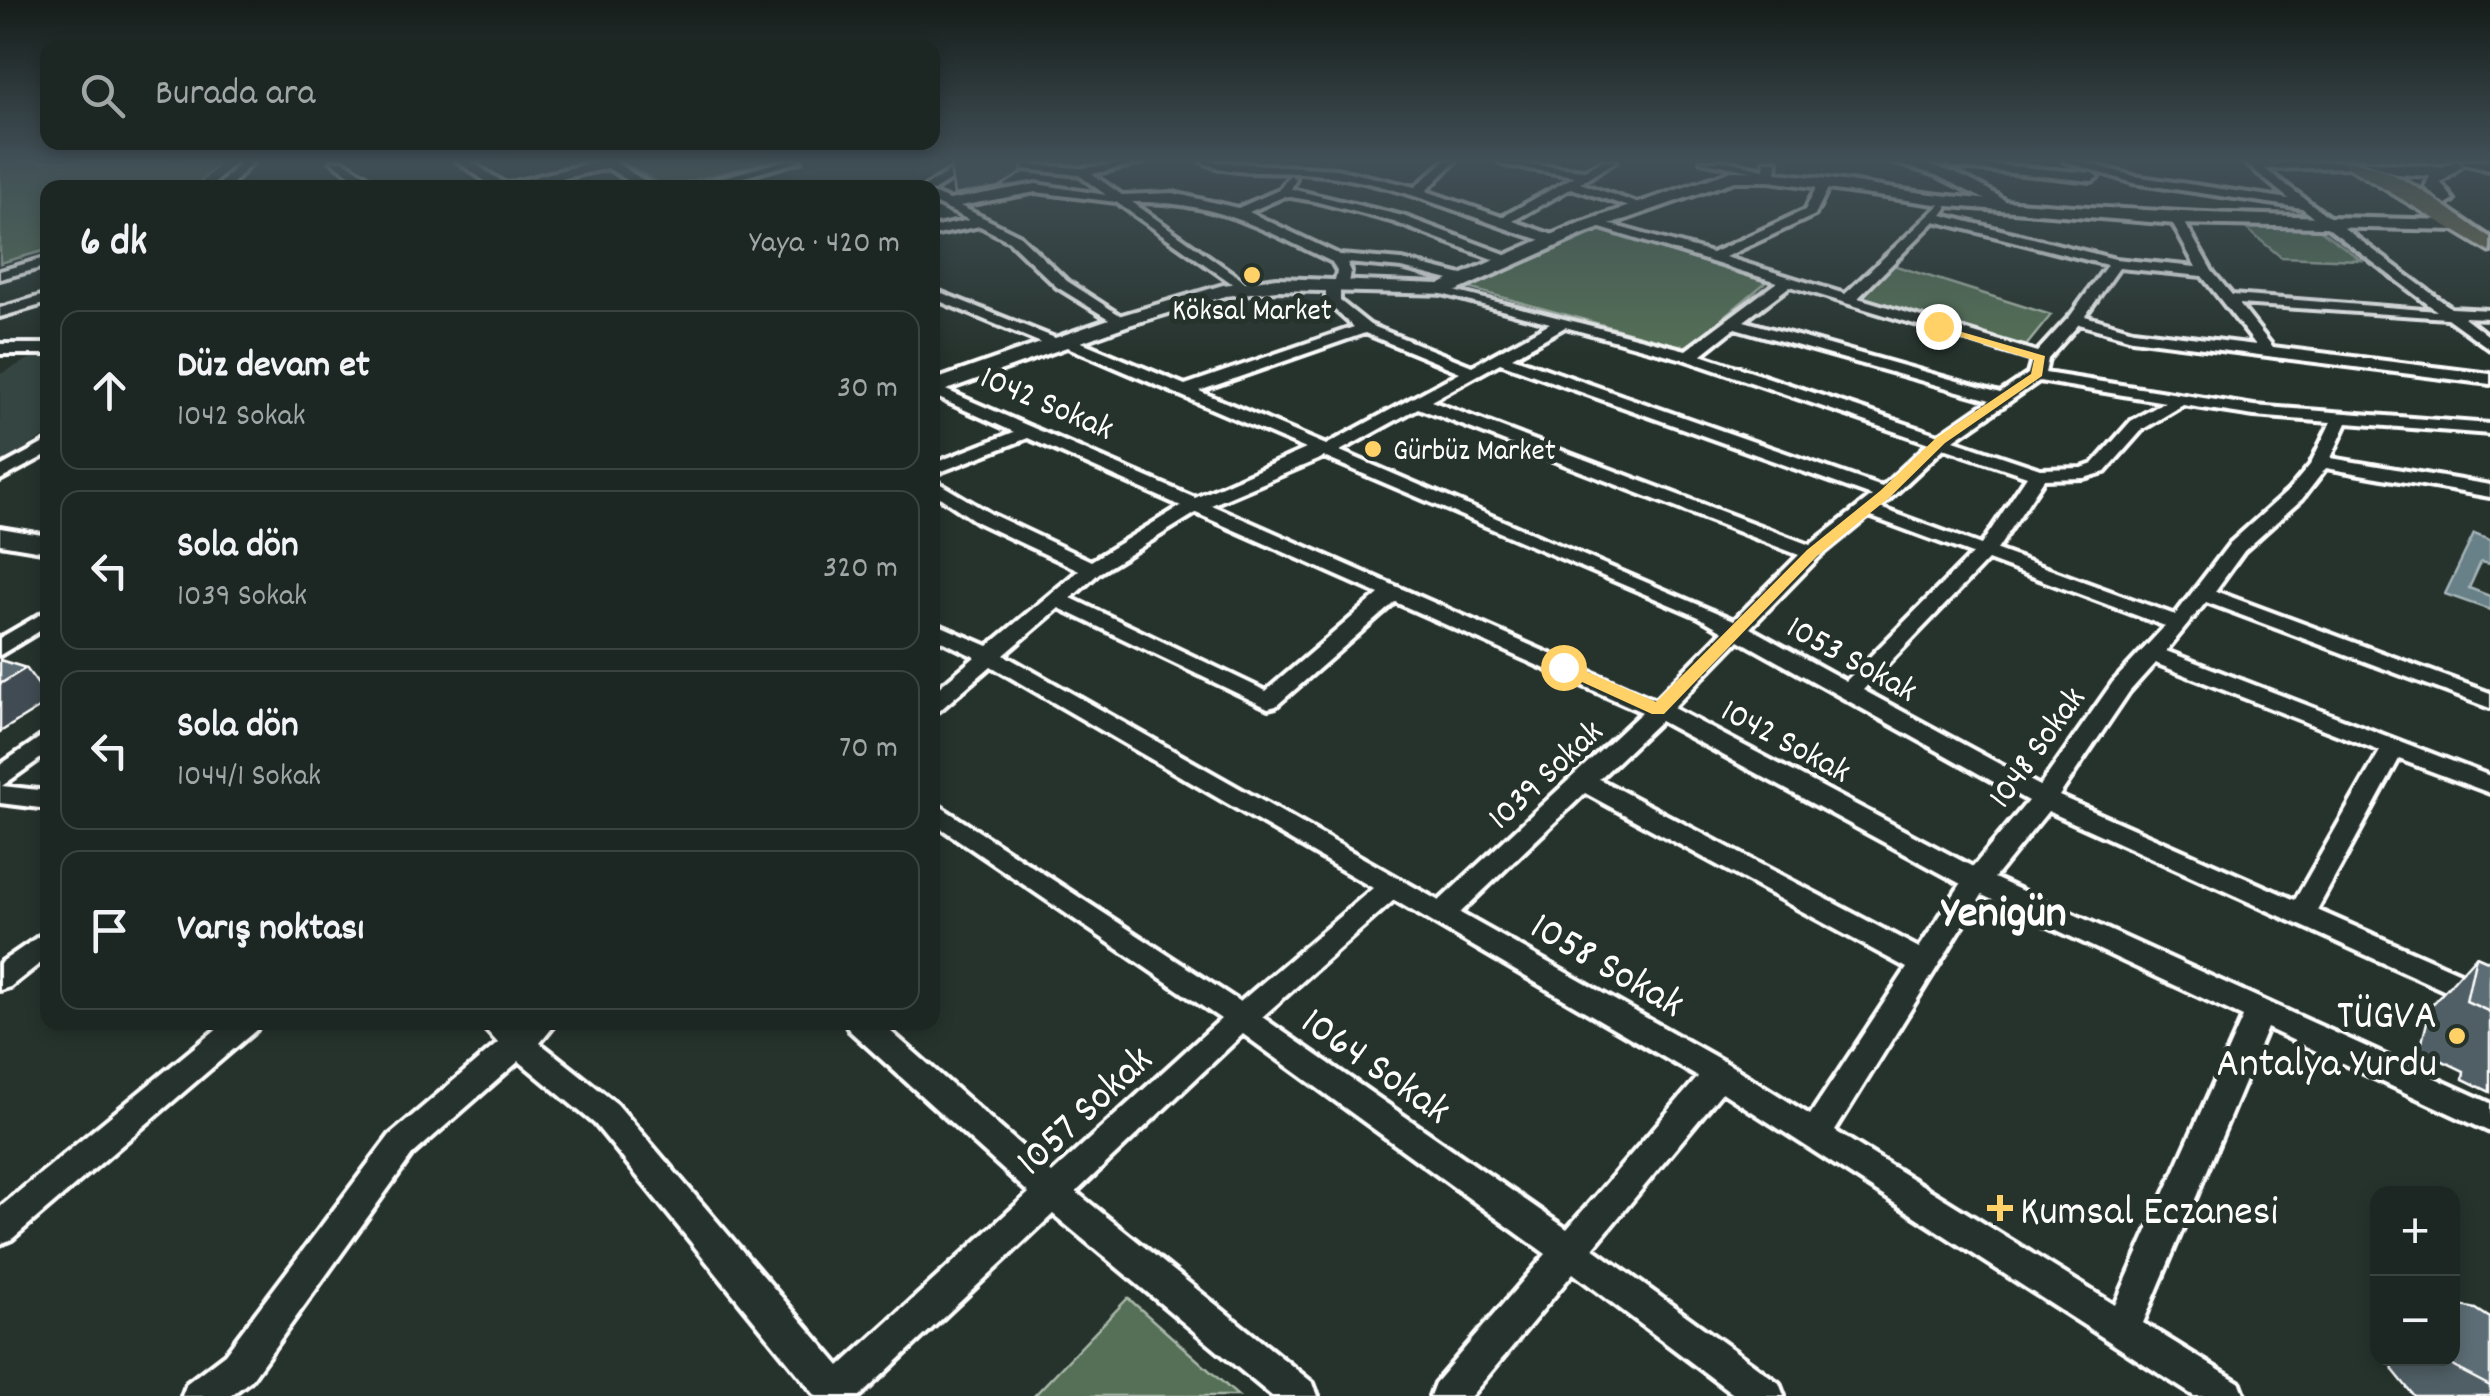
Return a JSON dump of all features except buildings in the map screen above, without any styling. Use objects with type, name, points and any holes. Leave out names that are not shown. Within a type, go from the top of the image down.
[{"type":"main road","points":[[2460,226],[2490,246]]},
{"type":"street","points":[[993,226],[1014,238],[1062,284],[1122,322]]},
{"type":"street","points":[[1160,226],[1243,287]]},
{"type":"street","points":[[1269,226],[1338,259],[1376,259],[1427,267],[1465,280]]},
{"type":"street","points":[[1425,226],[1508,260]]},
{"type":"street","points":[[1514,226],[1554,240]]},
{"type":"street","points":[[1444,290],[1591,226]]},
{"type":"street","points":[[1609,226],[1848,300],[2038,367],[2179,400],[2340,420],[2490,430]]},
{"type":"street","points":[[1712,258],[1780,226]]},
{"type":"street","points":[[1848,300],[1922,226]]},
{"type":"street","points":[[1972,226],[2115,263],[2206,272]]},
{"type":"street","points":[[2180,226],[2206,272],[2267,350]]},
{"type":"street","points":[[2332,226],[2490,344]]},
{"type":"street","points":[[1338,259],[1344,271],[1333,302],[1365,328],[1473,372]]},
{"type":"street","name":"1039 Sokak","points":[[1441,915],[1658,710],[1812,553],[1885,494],[1940,441],[2038,367],[2115,263]]},
{"type":"street","points":[[0,276],[40,264]]},
{"type":"street","points":[[1689,356],[1787,281]]},
{"type":"street","points":[[940,386],[1122,322],[1243,287],[1338,284],[1444,290],[1564,322],[1689,356],[2038,474],[2084,473],[2099,468],[2137,425],[2179,400]]},
{"type":"street","name":"1053 Sokak","points":[[940,296],[1327,451],[1706,613],[2044,799],[2490,999]]},
{"type":"street","points":[[2228,298],[2440,316],[2447,312],[2490,314]]},
{"type":"street","points":[[0,313],[40,300]]},
{"type":"street","points":[[2076,318],[2132,334],[2490,379]]},
{"type":"street","points":[[940,697],[1092,569],[1198,504],[1311,454],[1327,451],[1564,322]]},
{"type":"street","points":[[1734,323],[2000,398]]},
{"type":"street","points":[[1184,392],[1365,328]]},
{"type":"street","points":[[21,349],[40,342]]},
{"type":"street","points":[[0,349],[40,350]]},
{"type":"street","points":[[1500,358],[1885,494]]},
{"type":"street","name":"1042 Sokak","points":[[940,392],[1658,710],[1977,881],[2490,1118]]},
{"type":"street","points":[[1418,402],[1812,553]]},
{"type":"street","name":"1048 Sokak","points":[[1816,1135],[1977,881],[2044,799],[2121,687],[2178,624],[2238,548],[2295,496],[2320,462],[2340,420]]},
{"type":"street","points":[[940,467],[1031,432]]},
{"type":"street","points":[[0,475],[40,451]]},
{"type":"street","points":[[2320,462],[2490,491]]},
{"type":"street","points":[[1848,692],[1988,550],[2038,474]]},
{"type":"street","points":[[940,489],[984,518],[1092,569]]},
{"type":"street","points":[[1866,509],[1988,550],[2178,624]]},
{"type":"street","points":[[0,536],[40,543]]},
{"type":"street","points":[[1057,599],[1268,701],[1394,592]]},
{"type":"street","points":[[2202,592],[2490,701]]},
{"type":"street","points":[[0,648],[40,621]]},
{"type":"street","name":"1058 Sokak","points":[[940,632],[990,656],[1718,1074],[2227,1396]]},
{"type":"street","points":[[2152,654],[2490,784]]},
{"type":"street","points":[[0,778],[40,746]]},
{"type":"street","points":[[2302,914],[2394,748]]},
{"type":"street","points":[[1583,781],[1924,964]]},
{"type":"street","points":[[0,794],[40,799]]},
{"type":"street","name":"1064 Sokak","points":[[940,815],[1240,1018],[1570,1250],[1766,1396]]},
{"type":"street","name":"1057 Sokak","points":[[837,1395],[1240,1018],[1392,887]]},
{"type":"street","points":[[0,980],[40,948]]},
{"type":"street","points":[[2122,1328],[2258,1012]]},
{"type":"street","points":[[0,1228],[236,1030]]},
{"type":"street","points":[[209,1393],[238,1367],[401,1145],[517,1030]]},
{"type":"street","points":[[519,1030],[606,1114],[837,1395]]},
{"type":"street","points":[[868,1030],[1053,1194],[1300,1396]]},
{"type":"street","points":[[1448,1396],[1718,1074]]},
{"type":"shaded area","points":[[40,354],[40,439],[0,464],[0,374]]},
{"type":"green space","points":[[0,226],[40,226],[40,252],[0,263]]},
{"type":"green space","points":[[2243,226],[2319,229],[2361,260],[2281,257]]},
{"type":"green space","points":[[1601,230],[1766,282],[1687,348],[1468,288]]},
{"type":"green space","points":[[1890,264],[2051,315],[2025,347],[1856,295]]},
{"type":"green space","points":[[1128,1298],[1238,1396],[1034,1396]]},
{"type":"water","points":[[2474,534],[2490,540],[2490,564],[2481,562],[2469,588],[2490,596],[2490,610],[2445,594]]},
{"type":"place","name":"Köksal Market","points":[[1252,275]]},
{"type":"place","name":"Gürbüz Market","points":[[1373,449]]},
{"type":"place","name":"TÜGVA Antalya Yurdu","points":[[2457,1036]]},
{"type":"place","name":"Kumsal Eczanesi","points":[[2000,1208]]},
{"type":"district","name":"Yenigün","points":[[2004,909]]},
{"type":"route","points":[[1563,667],[1658,710],[1812,553],[1885,494],[1940,441],[2036,376],[2040,358],[1938,326]]}]
